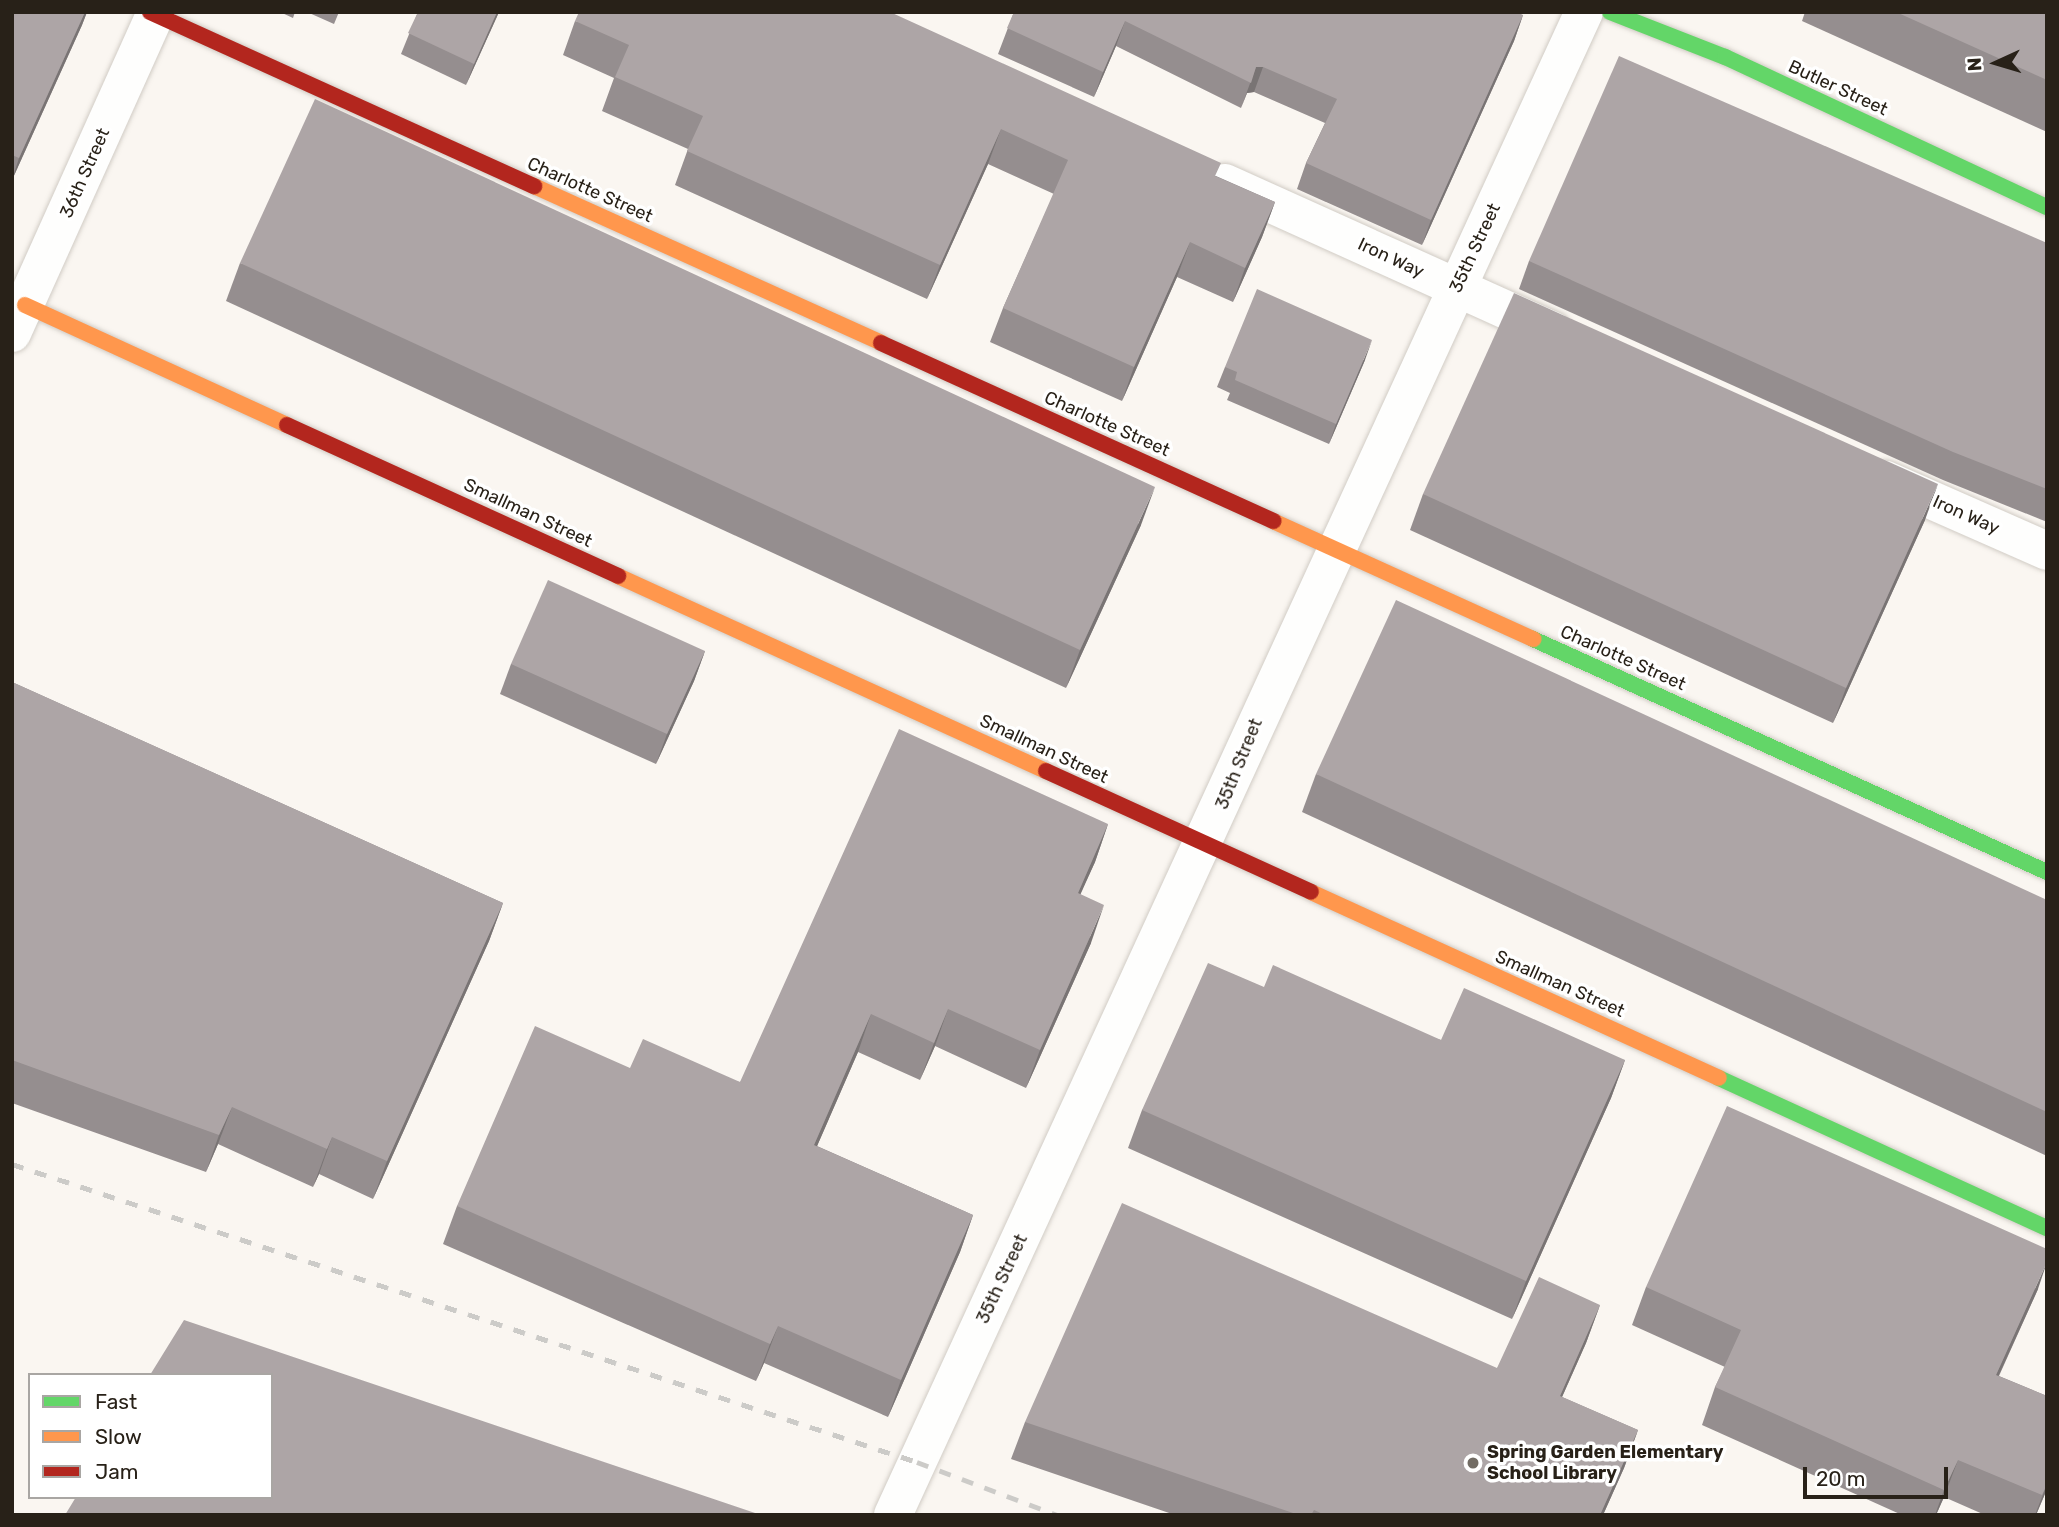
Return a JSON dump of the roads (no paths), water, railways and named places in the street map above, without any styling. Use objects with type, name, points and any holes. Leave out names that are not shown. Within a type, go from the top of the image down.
[{"type":"street","name":"35th Street","points":[[893,1515],[1205,843],[1336,549],[1584,12]]},
{"type":"street","name":"Butler Street","points":[[1609,12],[1725,57],[2047,208]]},
{"type":"street","name":"36th Street","points":[[18,319],[154,13]]},
{"type":"street","name":"Charlotte Street","points":[[154,13],[2047,872]]},
{"type":"street","name":"Iron Way","points":[[1187,165],[1587,346]]},
{"type":"street","name":"Smallman Street","points":[[18,319],[1205,843],[2047,1228]]},
{"type":"street","name":"Iron Way","points":[[1855,466],[2047,551]]},
{"type":"railway","points":[[12,1164],[917,1462],[1057,1515]]},
{"type":"place","name":"Spring Garden Elementary School Library","points":[[1473,1463]]}]
